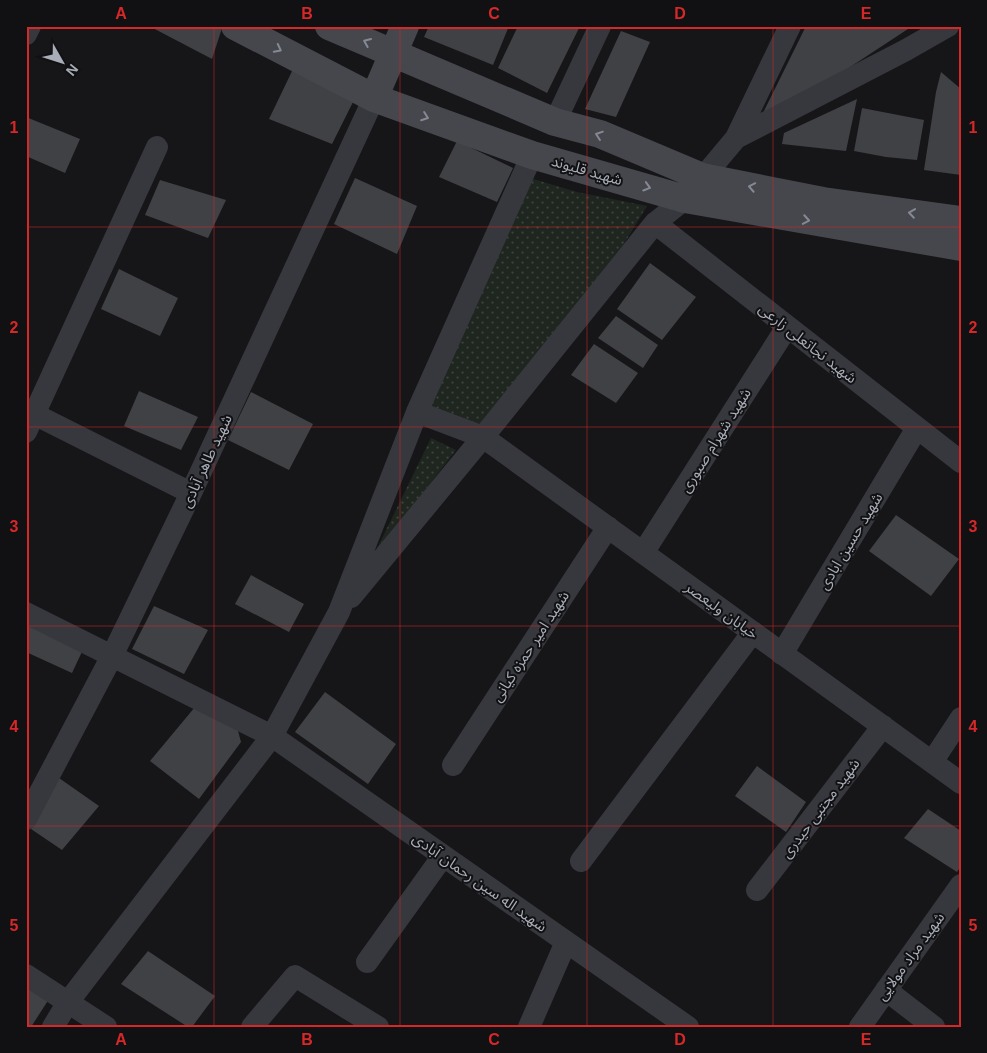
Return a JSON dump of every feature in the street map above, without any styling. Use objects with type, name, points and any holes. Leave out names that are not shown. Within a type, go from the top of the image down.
[{"type":"main road","name":"شهید قلیوند","points":[[235,26],[374,98],[532,155],[685,199],[961,247]]},
{"type":"main road","points":[[329,26],[555,122],[600,134],[702,178],[823,202],[961,220]]},
{"type":"main road","points":[[374,98],[405,26]]},
{"type":"main road","points":[[532,155],[555,122]]},
{"type":"street","points":[[26,34],[30,26]]},
{"type":"street","points":[[555,122],[600,26]]},
{"type":"street","points":[[339,612],[655,223],[685,199],[736,138],[790,26]]},
{"type":"street","points":[[736,138],[906,50],[948,26]]},
{"type":"street","name":"شهید طاهر آبادی","points":[[26,819],[112,656],[191,493],[374,98]]},
{"type":"street","points":[[157,147],[29,419],[191,493]]},
{"type":"street","points":[[53,1027],[68,1002],[272,736],[339,612],[417,412],[532,155]]},
{"type":"street","name":"شهید نجاتعلی زارعی","points":[[655,223],[961,462]]},
{"type":"street","name":"شهید شهرام صبوری","points":[[643,553],[787,327]]},
{"type":"street","name":"خیابان ولیعصر","points":[[417,412],[483,437],[961,783]]},
{"type":"street","name":"شهید حسین ابادی","points":[[782,654],[917,428]]},
{"type":"street","name":"شهید امیر حمزه کیانی","points":[[453,765],[608,528]]},
{"type":"street","name":"شهید اله سین رحمان آبادی","points":[[26,613],[272,736],[688,1027]]},
{"type":"street","points":[[581,861],[753,632]]},
{"type":"street","points":[[932,762],[961,718]]},
{"type":"street","name":"شهید مجتبی حیدری","points":[[757,890],[883,726]]},
{"type":"street","points":[[367,962],[443,856]]},
{"type":"street","name":"شهید مراد مولایی","points":[[860,1027],[961,885]]},
{"type":"street","points":[[529,1027],[566,942]]},
{"type":"street","points":[[26,975],[106,1027]]},
{"type":"street","points":[[252,1027],[295,976],[378,1027]]},
{"type":"street","points":[[886,990],[934,1027]]},
{"type":"shaded area","points":[[530,178],[577,192],[647,206],[619,252],[480,425],[427,406]]},
{"type":"shaded area","points":[[431,438],[456,450],[371,561]]},
{"type":"building","points":[[149,26],[220,26],[222,28],[212,59]]},
{"type":"building","points":[[429,26],[509,26],[493,65],[424,37]]},
{"type":"building","points":[[518,26],[580,26],[547,93],[498,68]]},
{"type":"building","points":[[806,26],[906,26],[908,29],[838,75],[760,119]]},
{"type":"building","points":[[621,31],[650,42],[616,117],[585,109]]},
{"type":"building","points":[[295,65],[357,94],[332,144],[269,119]]},
{"type":"building","points":[[941,72],[961,89],[961,175],[924,170],[936,92]]},
{"type":"building","points":[[857,99],[846,151],[782,144],[784,133]]},
{"type":"building","points":[[862,108],[924,120],[917,160],[854,151]]},
{"type":"building","points":[[26,117],[80,139],[65,173],[26,156]]},
{"type":"building","points":[[457,141],[513,168],[497,202],[439,177]]},
{"type":"building","points":[[355,178],[417,206],[397,254],[334,224]]},
{"type":"building","points":[[160,180],[226,200],[208,238],[145,215]]},
{"type":"building","points":[[650,263],[696,297],[662,340],[617,309]]},
{"type":"building","points":[[119,269],[178,298],[160,336],[101,309]]},
{"type":"building","points":[[616,316],[658,345],[643,368],[598,338]]},
{"type":"building","points":[[594,344],[638,373],[616,403],[571,375]]},
{"type":"building","points":[[139,391],[198,417],[181,450],[124,426]]},
{"type":"building","points":[[251,392],[313,424],[289,470],[228,440]]},
{"type":"building","points":[[896,515],[959,559],[931,596],[869,551]]},
{"type":"building","points":[[251,575],[304,604],[289,632],[235,604]]},
{"type":"building","points":[[154,606],[208,630],[184,674],[132,649]]},
{"type":"building","points":[[26,612],[88,639],[72,673],[26,652]]},
{"type":"building","points":[[325,692],[396,744],[368,784],[295,732]]},
{"type":"building","points":[[195,707],[237,727],[241,742],[199,799],[150,761]]},
{"type":"building","points":[[757,766],[806,802],[786,832],[735,796]]},
{"type":"building","points":[[59,778],[99,806],[62,850],[31,829]]},
{"type":"building","points":[[928,809],[961,831],[961,866],[957,872],[904,838]]},
{"type":"building","points":[[148,951],[215,996],[192,1027],[188,1027],[121,984]]},
{"type":"building","points":[[26,985],[49,999],[31,1027],[26,1027]]}]
